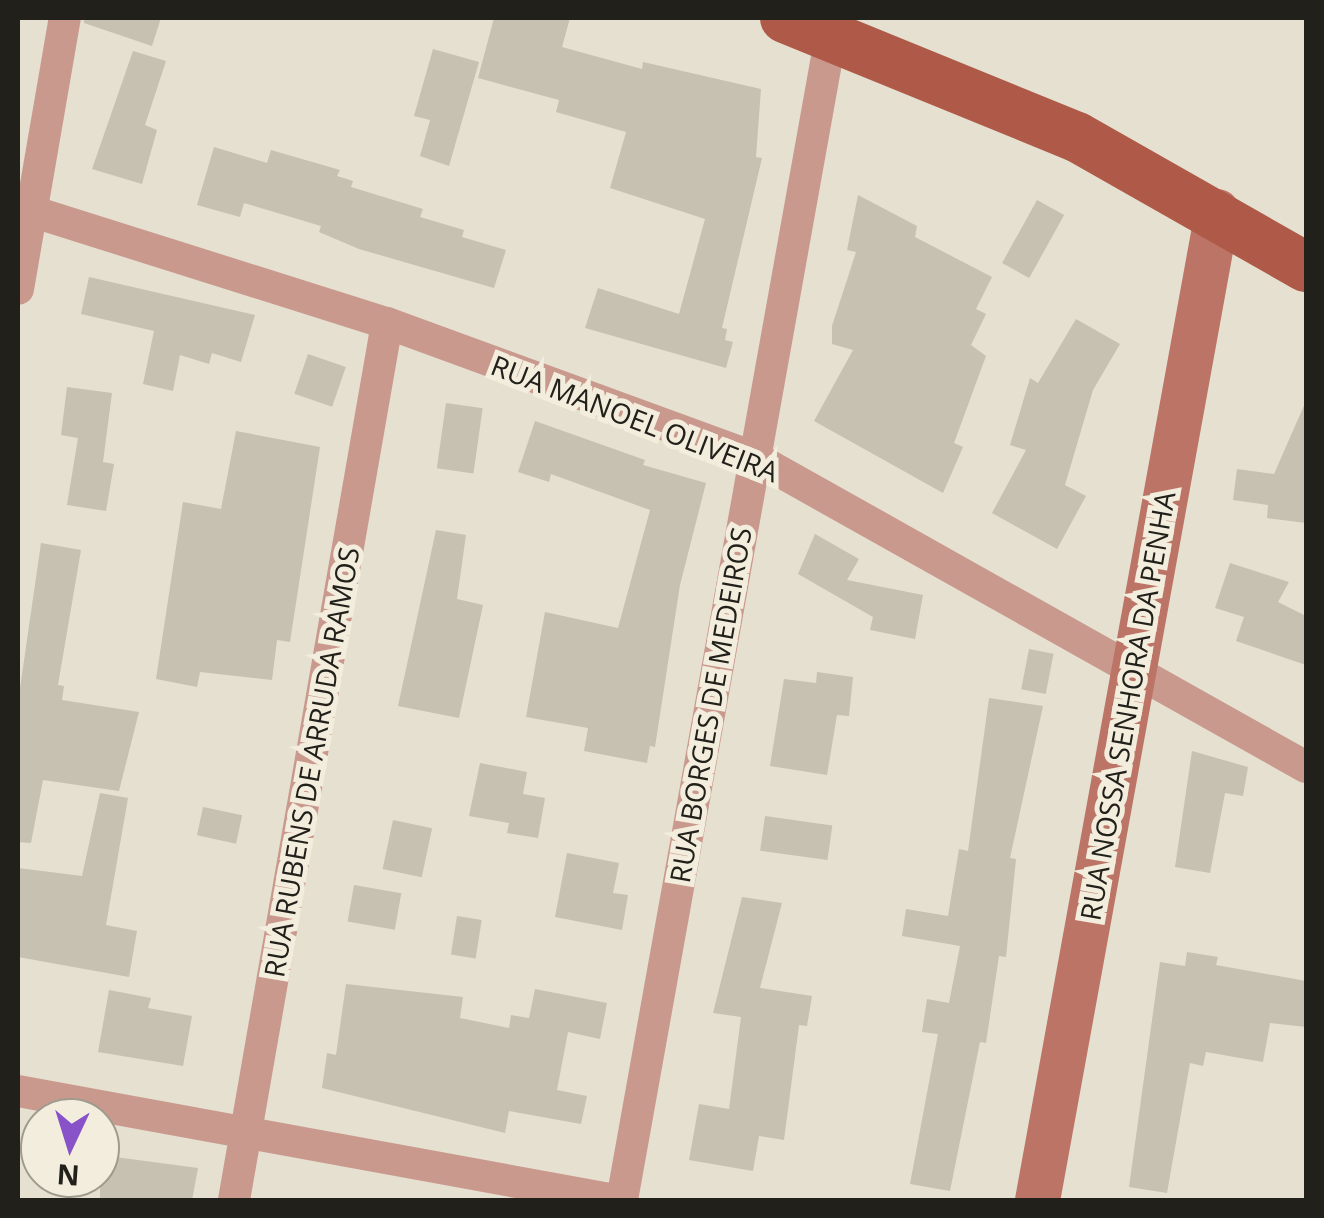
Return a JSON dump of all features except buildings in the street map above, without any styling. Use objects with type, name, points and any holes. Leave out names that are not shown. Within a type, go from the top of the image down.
[{"type":"main road","points":[[816,22],[1045,122],[1216,211],[1306,266]]},
{"type":"street","points":[[18,289],[66,18]]},
{"type":"street","name":"RUA BORGES DE MEDEIROS","points":[[618,1200],[754,457],[816,22]]},
{"type":"street","name":"RUA MANOEL OLIVEIRA","points":[[31,211],[387,323],[754,457],[1133,674],[1306,767]]},
{"type":"street","name":"RUA NOSSA SENHORA DA PENHA","points":[[1037,1200],[1216,211]]},
{"type":"street","name":"RUA RUBENS DE ARRUDA RAMOS","points":[[234,1200],[387,323]]},
{"type":"street","points":[[18,1091],[618,1200]]}]
